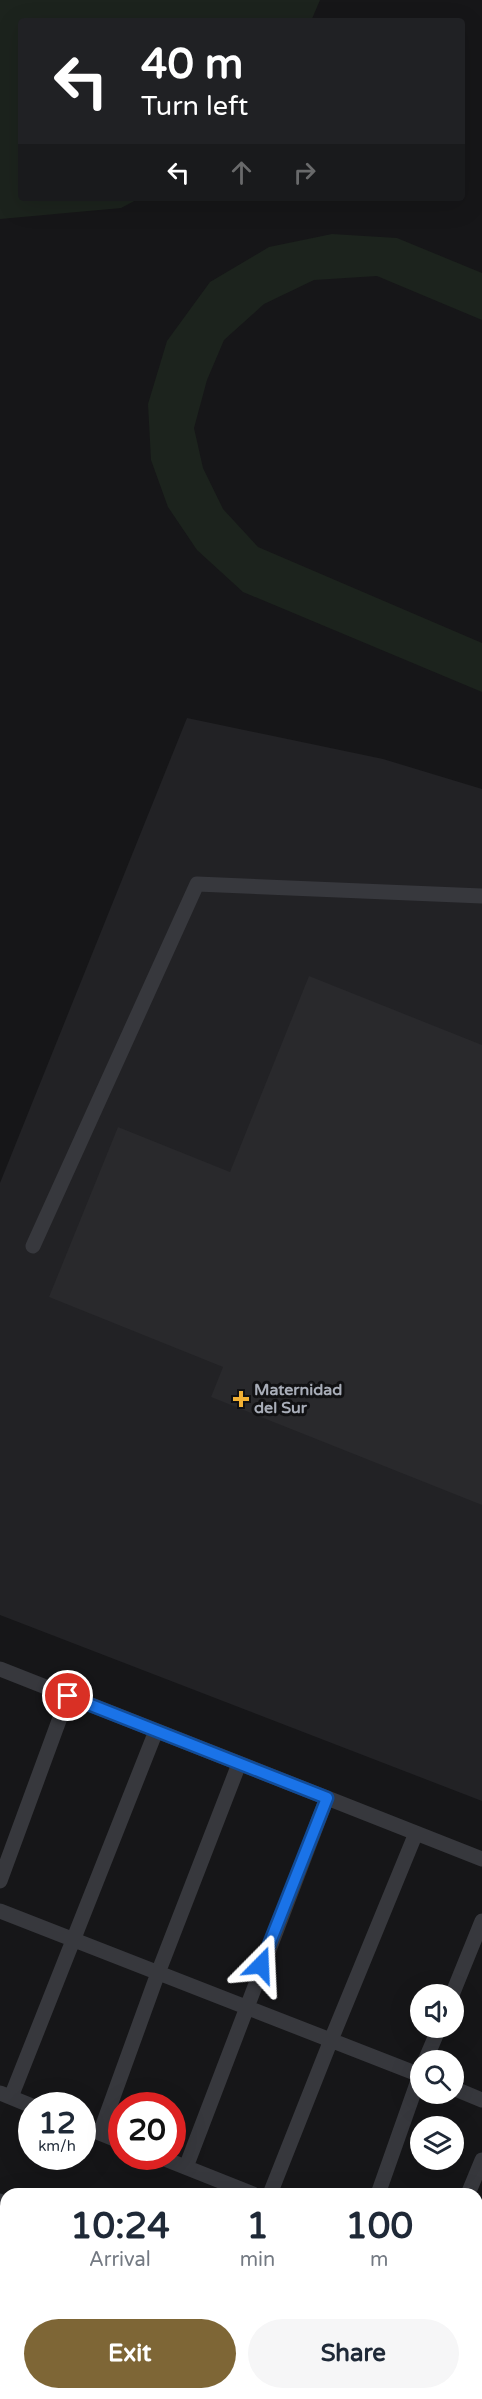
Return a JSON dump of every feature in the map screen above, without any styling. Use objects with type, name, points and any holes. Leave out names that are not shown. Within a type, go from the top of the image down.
[{"type":"lane","points":[[33,1246],[196,884],[482,896]]},
{"type":"lane","points":[[0,1669],[482,1859]]},
{"type":"lane","points":[[0,1881],[68,1696]]},
{"type":"lane","points":[[5,2095],[74,1940],[156,1731]]},
{"type":"lane","points":[[100,2133],[158,1973],[239,1764]]},
{"type":"lane","points":[[238,2188],[186,2168],[245,2007],[327,1798]]},
{"type":"lane","points":[[272,2188],[416,1833]]},
{"type":"lane","points":[[0,1911],[410,2071]]},
{"type":"lane","points":[[456,1984],[482,1921]]},
{"type":"lane","points":[[464,2093],[482,2100]]},
{"type":"lane","points":[[380,2188],[410,2103]]},
{"type":"lane","points":[[96,2131],[108,2136]]},
{"type":"lane","points":[[470,2188],[482,2160]]},
{"type":"shaded area","points":[[0,0],[320,0],[312,18],[18,18],[18,201],[134,201],[121,208],[0,219]]},
{"type":"shaded area","points":[[332,234],[397,238],[482,273],[482,320],[377,276],[314,280],[264,304],[224,340],[207,380],[194,428],[203,468],[223,509],[258,547],[482,643],[482,692],[243,592],[197,550],[168,507],[151,460],[148,404],[167,341],[210,282],[269,247]]},
{"type":"shaded area","name":"Maternidad del Sur","points":[[187,718],[383,759],[482,789],[482,1801],[0,1615],[0,1183]]},
{"type":"building","points":[[309,976],[482,1045],[482,1505],[211,1397],[223,1367],[49,1297],[118,1127],[230,1172]]},
{"type":"place","name":"Maternidad del Sur","points":[[241,1399]]},
{"type":"route","points":[[68,1696],[327,1798],[261,1965]]}]
